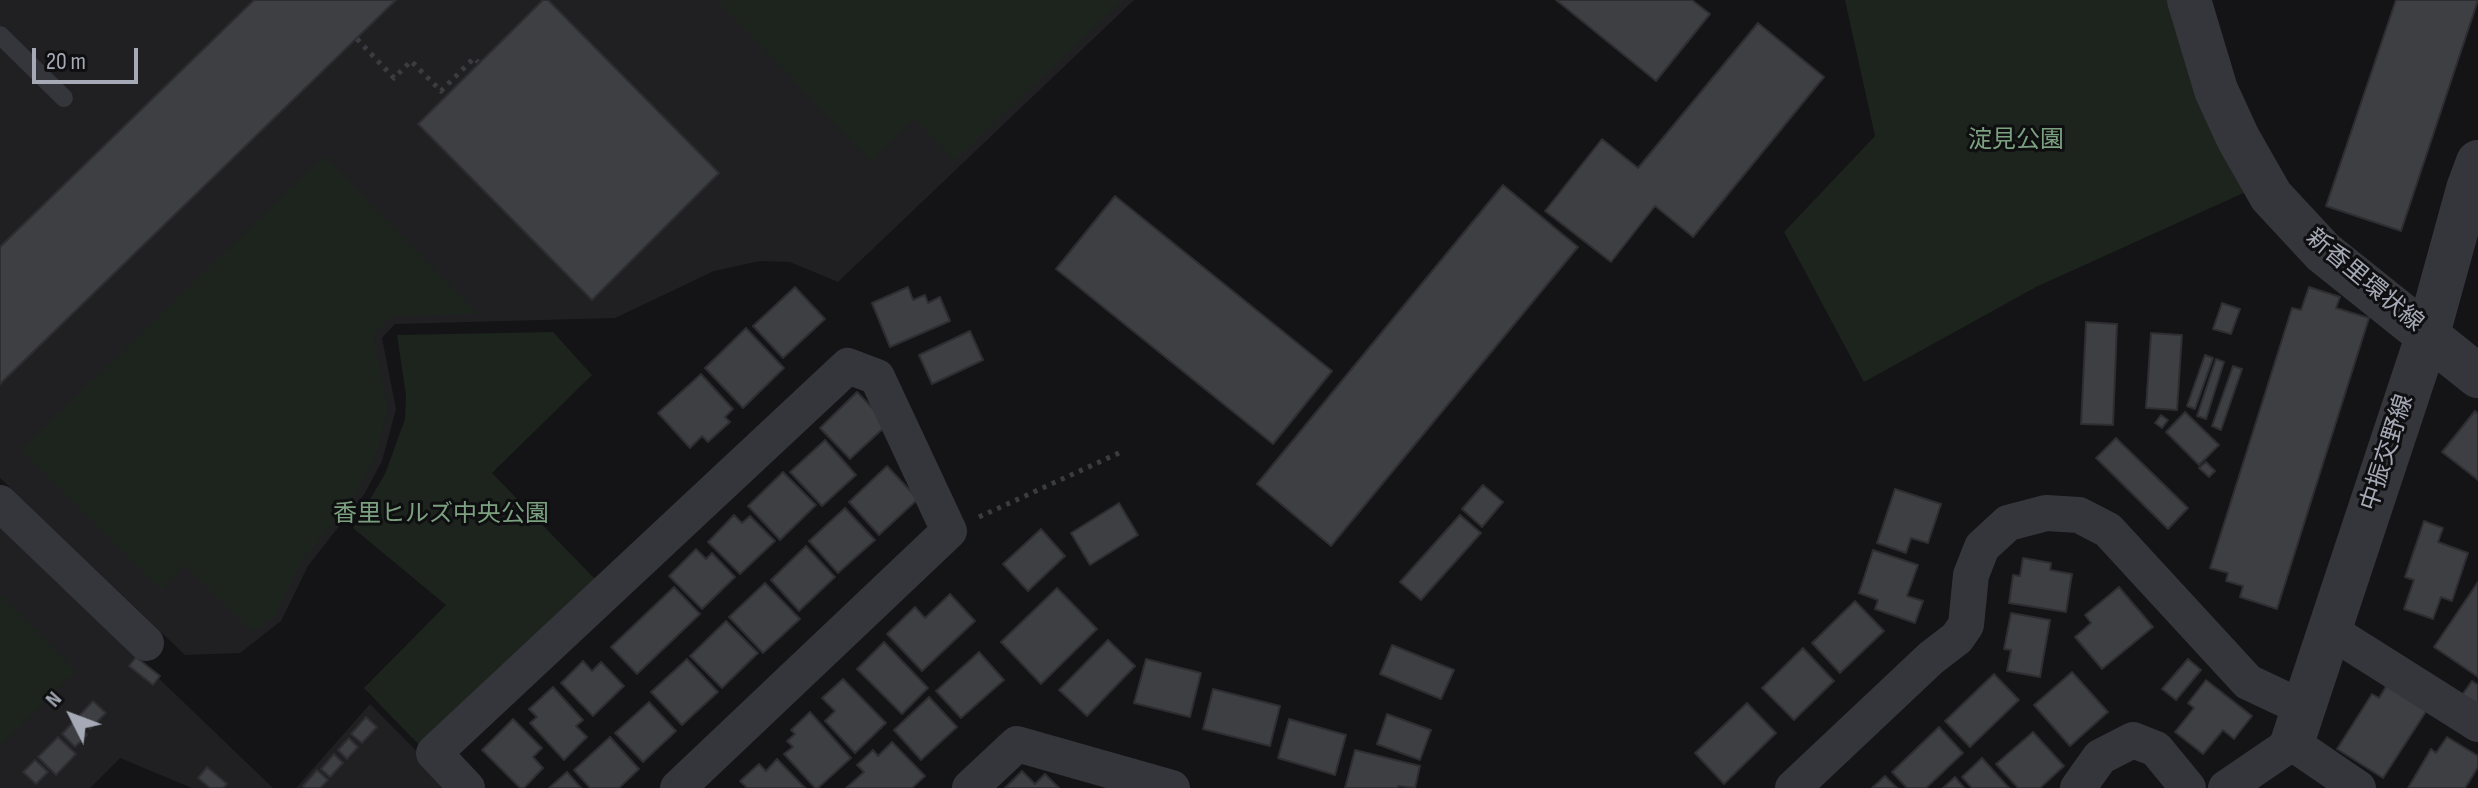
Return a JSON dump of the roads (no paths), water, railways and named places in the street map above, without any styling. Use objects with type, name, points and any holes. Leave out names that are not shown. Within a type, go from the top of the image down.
[{"type":"street","name":"新香里環状線","points":[[2189,0],[2216,90],[2238,138],[2271,196],[2323,252],[2478,376]]},
{"type":"street","name":"中振交野線","points":[[2298,726],[2428,334],[2478,162]]},
{"type":"street","points":[[467,788],[434,753],[848,366],[877,377],[949,531],[678,788]]},
{"type":"street","points":[[0,503],[146,643]]},
{"type":"street","points":[[1793,788],[1931,658],[1957,638],[1966,625],[1971,575],[1982,547],[2008,523],[2046,513],[2079,515],[2108,530],[2248,682],[2298,726],[2358,788]]},
{"type":"street","points":[[2329,630],[2478,724]]},
{"type":"street","points":[[2226,788],[2298,726]]},
{"type":"street","points":[[2078,788],[2100,757],[2133,740],[2156,749],[2188,788]]},
{"type":"street","points":[[970,788],[1017,744],[1172,788]]},
{"type":"lane","points":[[0,35],[64,98]]},
{"type":"park label","name":"淀見公園","points":[[2016,141]]},
{"type":"park label","name":"香里ヒルズ中央公園","points":[[441,515]]}]
